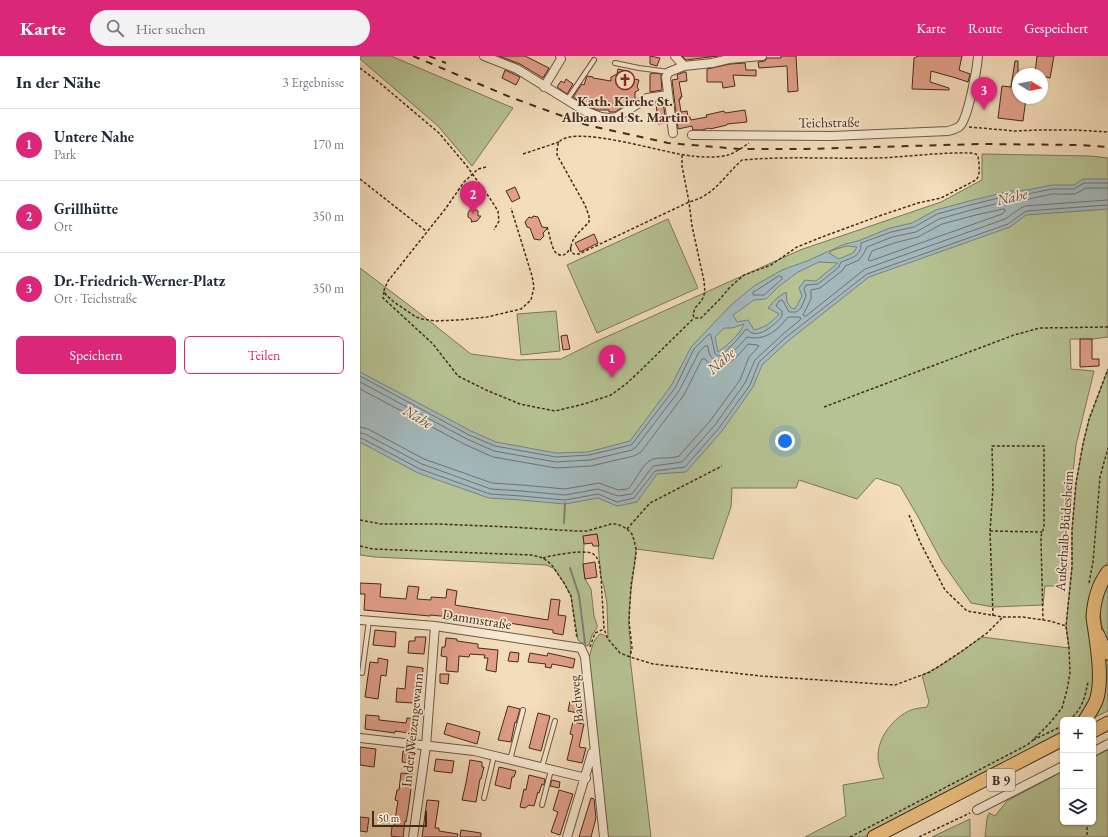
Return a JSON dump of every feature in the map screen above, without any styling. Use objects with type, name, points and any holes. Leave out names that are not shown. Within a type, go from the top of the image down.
[{"type":"highway","points":[[1087,717],[1096,701],[1100,680],[1093,613],[1096,595],[1102,580],[1108,572]]},
{"type":"highway","points":[[1095,628],[1103,646],[1108,653]]},
{"type":"highway","points":[[1096,725],[1108,719]]},
{"type":"highway","points":[[1096,729],[1108,723]]},
{"type":"highway","name":"B 9","points":[[874,837],[1060,741]]},
{"type":"highway","name":"B 9","points":[[891,837],[1060,749]]},
{"type":"street","points":[[484,56],[517,69],[590,114],[613,118],[621,115],[647,98],[668,95]]},
{"type":"street","points":[[544,87],[560,60],[560,56]]},
{"type":"street","points":[[675,56],[684,66]]},
{"type":"street","points":[[673,134],[666,76],[669,72],[684,66],[712,63],[729,59],[762,56]]},
{"type":"street","points":[[959,127],[970,104],[978,56]]},
{"type":"street","name":"Teichstraße","points":[[692,135],[832,136],[948,131],[959,127]]},
{"type":"street","name":"Dammstraße","points":[[360,620],[435,626],[581,648]]},
{"type":"street","name":"In der Weizengewann","points":[[413,837],[426,746],[435,626]]},
{"type":"street","name":"Bachweg","points":[[581,648],[585,657],[604,837]]},
{"type":"street","points":[[360,738],[467,750],[586,778]]},
{"type":"street","points":[[1096,750],[1108,744]]},
{"type":"street","name":"Bachweg","points":[[567,837],[594,749]]},
{"type":"street","points":[[977,810],[1060,768]]},
{"type":"lane","points":[[567,101],[594,60]]},
{"type":"lane","points":[[615,63],[669,72]]},
{"type":"lane","points":[[362,673],[369,621]]},
{"type":"lane","points":[[510,760],[522,710]]},
{"type":"lane","points":[[542,768],[555,721]]},
{"type":"lane","points":[[484,798],[494,756]]},
{"type":"lane","points":[[542,805],[551,770]]},
{"type":"path","points":[[360,68],[382,84],[439,133],[466,165],[498,211],[499,221],[494,230]]},
{"type":"path","points":[[959,127],[1015,131],[1075,130],[1108,132]]},
{"type":"path","points":[[523,154],[559,142],[565,138],[578,135],[635,145],[682,156],[719,157],[728,155],[747,145],[759,136]]},
{"type":"path","points":[[486,167],[478,169],[464,182],[446,208],[388,281],[384,290],[383,298],[433,344],[458,376],[486,390],[520,404],[555,411],[584,404],[611,395],[626,384],[694,318],[701,318],[730,287],[744,276],[771,265],[797,247],[822,237],[918,203],[941,198],[976,180],[979,171],[978,156],[976,154],[961,152],[893,158],[742,160],[714,190],[698,200],[689,202],[578,254],[574,254],[571,252],[572,240],[589,222],[589,216],[585,205],[557,155],[559,142]]},
{"type":"path","points":[[682,156],[682,166],[692,226],[705,292],[702,300],[695,308],[693,314],[694,318]]},
{"type":"path","points":[[360,179],[427,231]]},
{"type":"path","points":[[384,290],[386,296],[416,317],[429,320],[458,320],[487,317],[521,309],[531,300],[534,287],[511,208]]},
{"type":"path","points":[[547,226],[553,249],[556,253],[563,255],[566,254],[571,247]]},
{"type":"path","points":[[824,407],[1014,335],[1040,328],[1108,327]]},
{"type":"path","name":"Außerhalb-Büdesheim","points":[[1032,741],[1062,708],[1067,690],[1070,673],[1066,626],[1072,567],[1072,530],[1076,483],[1089,420],[1108,370]]},
{"type":"path","points":[[993,616],[990,531],[993,495],[992,446],[1044,446],[1044,526],[1041,541],[1043,620]]},
{"type":"path","points":[[627,529],[650,504],[722,466]]},
{"type":"path","points":[[908,515],[945,590],[967,611],[993,616],[1023,617],[1043,620],[1066,626]]},
{"type":"path","points":[[360,520],[381,524],[438,524],[576,531],[587,531],[611,524],[622,526],[632,534],[636,548],[631,585],[629,621],[632,648],[630,658]]},
{"type":"path","points":[[990,531],[1042,532]]},
{"type":"path","points":[[360,546],[373,550],[532,555],[543,558],[552,564],[571,596],[578,640],[581,648],[589,650],[595,633],[604,629]]},
{"type":"path","points":[[543,558],[579,552],[590,552],[596,556],[599,562],[601,578],[604,629],[608,639],[620,653],[630,658],[653,664],[761,676],[895,685],[930,672],[987,633],[1003,617]]},
{"type":"path","points":[[850,837],[1060,727]]},
{"type":"path","points":[[919,837],[977,810]]},
{"type":"path","points":[[1087,825],[1087,837]]},
{"type":"green space","points":[[360,56],[391,56],[513,108],[472,166],[438,126],[360,59]]},
{"type":"green space","points":[[982,154],[1090,156],[1108,158],[1108,337],[1070,339],[1071,369],[1094,371],[1076,445],[1067,528],[1068,566],[1066,586],[1045,586],[1043,605],[993,607],[971,603],[942,562],[900,486],[876,478],[857,499],[799,480],[796,488],[732,488],[731,507],[713,559],[636,549],[629,611],[630,657],[651,837],[604,837],[588,667],[591,649],[597,636],[600,634],[608,638],[607,603],[601,577],[597,534],[583,536],[583,564],[585,579],[591,589],[594,616],[597,625],[589,645],[586,646],[585,643],[581,643],[578,640],[571,596],[555,569],[546,565],[360,555],[360,268],[471,354],[517,360],[561,359],[595,342],[800,250],[941,202],[982,180]]},
{"type":"green space","points":[[668,219],[698,288],[597,333],[567,265]]},
{"type":"green space","points":[[556,311],[560,351],[521,355],[517,314]]},
{"type":"green space","points":[[1108,369],[1108,562],[1099,576],[1096,670],[1093,698],[1081,717],[1060,717],[1060,735],[864,837],[805,837],[846,816],[843,785],[884,778],[878,756],[881,742],[888,728],[905,713],[917,708],[927,707],[929,702],[922,675],[946,662],[982,637],[1069,648],[1066,626],[1072,567],[1072,530],[1076,483],[1089,420]]},
{"type":"green space","points":[[1108,585],[1108,640],[1101,624],[1100,612],[1103,595]]},
{"type":"green space","points":[[1103,653],[1108,660],[1108,711],[1095,717],[1091,717]]},
{"type":"green space","points":[[1108,750],[1108,837],[985,837],[989,813],[995,816],[1007,801],[1060,773],[1060,825],[1096,825],[1096,756]]},
{"type":"green space","points":[[970,819],[970,837],[932,837]]},
{"type":"water","name":"Nahe","points":[[1083,179],[1108,179],[1108,209],[1026,215],[1010,227],[869,277],[788,341],[762,365],[753,387],[722,431],[686,472],[657,474],[637,502],[617,506],[598,498],[565,504],[489,498],[418,473],[360,442],[360,372],[471,431],[496,442],[556,453],[588,452],[630,441],[671,386],[691,347],[731,305],[754,286],[782,270],[807,261],[845,244],[858,241],[890,228],[912,223],[936,210],[1011,191],[1027,190],[1052,185],[1074,185]],"holes":[[[847,246],[857,247],[853,253],[839,259],[829,253],[833,250]],[[819,262],[838,263],[816,281],[805,280],[799,288],[802,296],[795,309],[791,308],[787,302],[786,292],[777,298],[768,308],[779,314],[762,328],[754,330],[748,320],[737,322],[733,315],[754,300],[766,299],[778,287],[798,272]],[[744,324],[736,336],[718,352],[715,337],[724,328],[732,328]]]},
{"type":"building","points":[[499,56],[525,56],[549,68],[543,78],[520,64]]},
{"type":"building","points":[[650,56],[660,58],[657,66],[650,64]]},
{"type":"building","points":[[682,56],[718,56],[686,60]]},
{"type":"building","points":[[781,56],[796,56],[798,91],[788,92],[787,66],[759,68],[758,62],[765,61],[767,58],[781,58]]},
{"type":"building","points":[[918,56],[962,56],[959,70],[970,74],[968,82],[931,71],[930,82],[949,88],[949,90],[912,89],[914,58]]},
{"type":"building","points":[[1037,56],[1054,56],[1050,78],[1048,78],[1048,68],[1036,68]]},
{"type":"building","points":[[1015,61],[1018,61],[1018,68],[1014,68]]},
{"type":"building","points":[[745,63],[746,70],[756,70],[756,76],[733,75],[735,86],[723,88],[722,82],[707,82],[707,69],[730,64]]},
{"type":"building","points":[[618,69],[627,71],[626,77],[639,80],[637,87],[639,90],[635,92],[635,99],[629,103],[620,103],[621,108],[615,112],[609,112],[609,110],[597,110],[587,106],[573,97],[582,84],[584,85],[587,76],[611,81],[611,77],[617,74]]},
{"type":"building","points":[[505,70],[520,77],[516,85],[502,78]]},
{"type":"building","points":[[686,72],[687,81],[679,82],[682,97],[679,99],[681,112],[687,111],[688,117],[690,117],[691,120],[707,117],[706,115],[724,111],[725,113],[745,110],[747,122],[727,124],[702,130],[693,130],[692,126],[678,129],[672,80],[678,79],[677,75]]},
{"type":"building","points":[[650,74],[661,74],[662,90],[650,92]]},
{"type":"building","points":[[566,79],[573,84],[567,94],[557,87],[561,81],[564,83]]},
{"type":"building","points":[[1012,80],[1012,104],[1025,104],[1023,121],[998,118],[1002,86],[1011,87]]},
{"type":"building","points":[[663,101],[666,123],[658,124],[656,102]]},
{"type":"building","points":[[515,187],[520,198],[512,202],[506,191]]},
{"type":"building","points":[[474,209],[478,211],[478,216],[481,216],[477,221],[471,222],[472,220],[468,217],[468,213],[470,210]]},
{"type":"building","points":[[533,216],[538,217],[542,227],[548,228],[543,233],[544,236],[540,240],[534,239],[530,228],[527,227],[525,222],[529,217],[532,218]]},
{"type":"building","points":[[594,234],[598,243],[580,252],[575,243]]},
{"type":"building","points":[[567,335],[570,349],[563,350],[561,336]]},
{"type":"building","points":[[1080,339],[1092,339],[1092,359],[1099,359],[1099,366],[1080,367]]},
{"type":"building","points":[[597,534],[599,546],[593,546],[592,543],[584,544],[583,536]]},
{"type":"building","points":[[595,562],[597,577],[585,579],[583,564]]},
{"type":"building","points":[[360,583],[381,584],[380,597],[406,599],[408,586],[419,587],[417,599],[431,600],[431,597],[446,598],[447,589],[457,591],[455,605],[548,620],[551,599],[560,600],[558,615],[566,616],[563,635],[553,633],[553,630],[509,623],[480,621],[480,619],[451,615],[451,617],[430,616],[364,610],[365,594],[360,594]]},
{"type":"building","points":[[375,630],[396,632],[395,647],[373,645]]},
{"type":"building","points":[[415,637],[426,637],[424,654],[408,653],[409,641],[415,641]]},
{"type":"building","points":[[446,638],[478,644],[478,648],[498,650],[496,672],[486,670],[488,658],[484,658],[485,655],[470,654],[469,657],[459,656],[458,672],[446,671],[447,657],[441,656],[442,647],[445,647]]},
{"type":"building","points":[[510,652],[519,653],[518,662],[508,661]]},
{"type":"building","points":[[530,653],[547,656],[548,653],[575,659],[573,668],[552,664],[551,668],[545,667],[546,664],[528,662]]},
{"type":"building","points":[[378,658],[388,660],[386,676],[381,675],[378,699],[365,697],[370,662],[378,663]]},
{"type":"building","points":[[407,666],[423,668],[422,686],[415,686],[414,703],[396,702],[397,688],[405,689]]},
{"type":"building","points":[[440,674],[449,674],[448,684],[440,683]]},
{"type":"building","points":[[570,701],[580,703],[578,713],[568,711]]},
{"type":"building","points":[[508,706],[520,709],[516,723],[515,722],[511,742],[498,740]]},
{"type":"building","points":[[538,713],[550,716],[541,751],[529,748]]},
{"type":"building","points":[[366,715],[379,716],[379,720],[406,723],[407,718],[418,719],[416,734],[365,729]]},
{"type":"building","points":[[573,722],[584,724],[579,747],[586,748],[582,763],[567,760],[573,735],[570,734]]},
{"type":"building","points":[[447,723],[480,732],[477,744],[444,734]]},
{"type":"building","points":[[360,747],[376,749],[374,767],[360,765]]},
{"type":"building","points":[[403,751],[415,753],[413,763],[402,762]]},
{"type":"building","points":[[436,759],[454,761],[452,773],[434,771]]},
{"type":"building","points":[[470,760],[482,762],[482,767],[484,767],[480,779],[476,802],[462,800]]},
{"type":"building","points":[[499,767],[516,771],[514,777],[512,777],[510,789],[495,785]]},
{"type":"building","points":[[401,773],[413,774],[403,837],[399,837],[391,836],[398,801],[395,800],[397,790],[399,790]]},
{"type":"building","points":[[529,775],[545,779],[544,785],[542,784],[539,793],[538,792],[534,806],[529,805],[525,808],[520,807],[524,789],[526,790]]},
{"type":"building","points":[[552,780],[560,782],[559,788],[550,786]]},
{"type":"building","points":[[559,790],[573,794],[560,835],[551,832],[558,812],[553,810]]},
{"type":"building","points":[[591,798],[594,799],[596,818],[591,837],[579,837]]},
{"type":"building","points":[[427,800],[439,801],[435,828],[439,828],[439,831],[458,834],[457,837],[422,837]]},
{"type":"building","points":[[360,817],[369,818],[367,832],[360,831]]},
{"type":"building","points":[[461,830],[481,833],[481,837],[460,837]]},
{"type":"waterway","points":[[564,523],[565,503]]},
{"type":"waterway","points":[[570,568],[579,595],[585,643]]},
{"type":"railway","points":[[413,56],[510,97],[587,125],[668,143],[739,149],[806,149],[981,144],[1079,145],[1108,147]]},
{"type":"railway","points":[[429,56],[446,63]]},
{"type":"place","name":"Kath. Kirche St. Alban und St. Martin","points":[[625,80]]},
{"type":"place","name":"Dr.-Friedrich-Werner-Platz","points":[[984,110]]},
{"type":"place","name":"Grillhütte","points":[[473,214]]},
{"type":"place","name":"Untere Nahe","points":[[612,378]]}]
